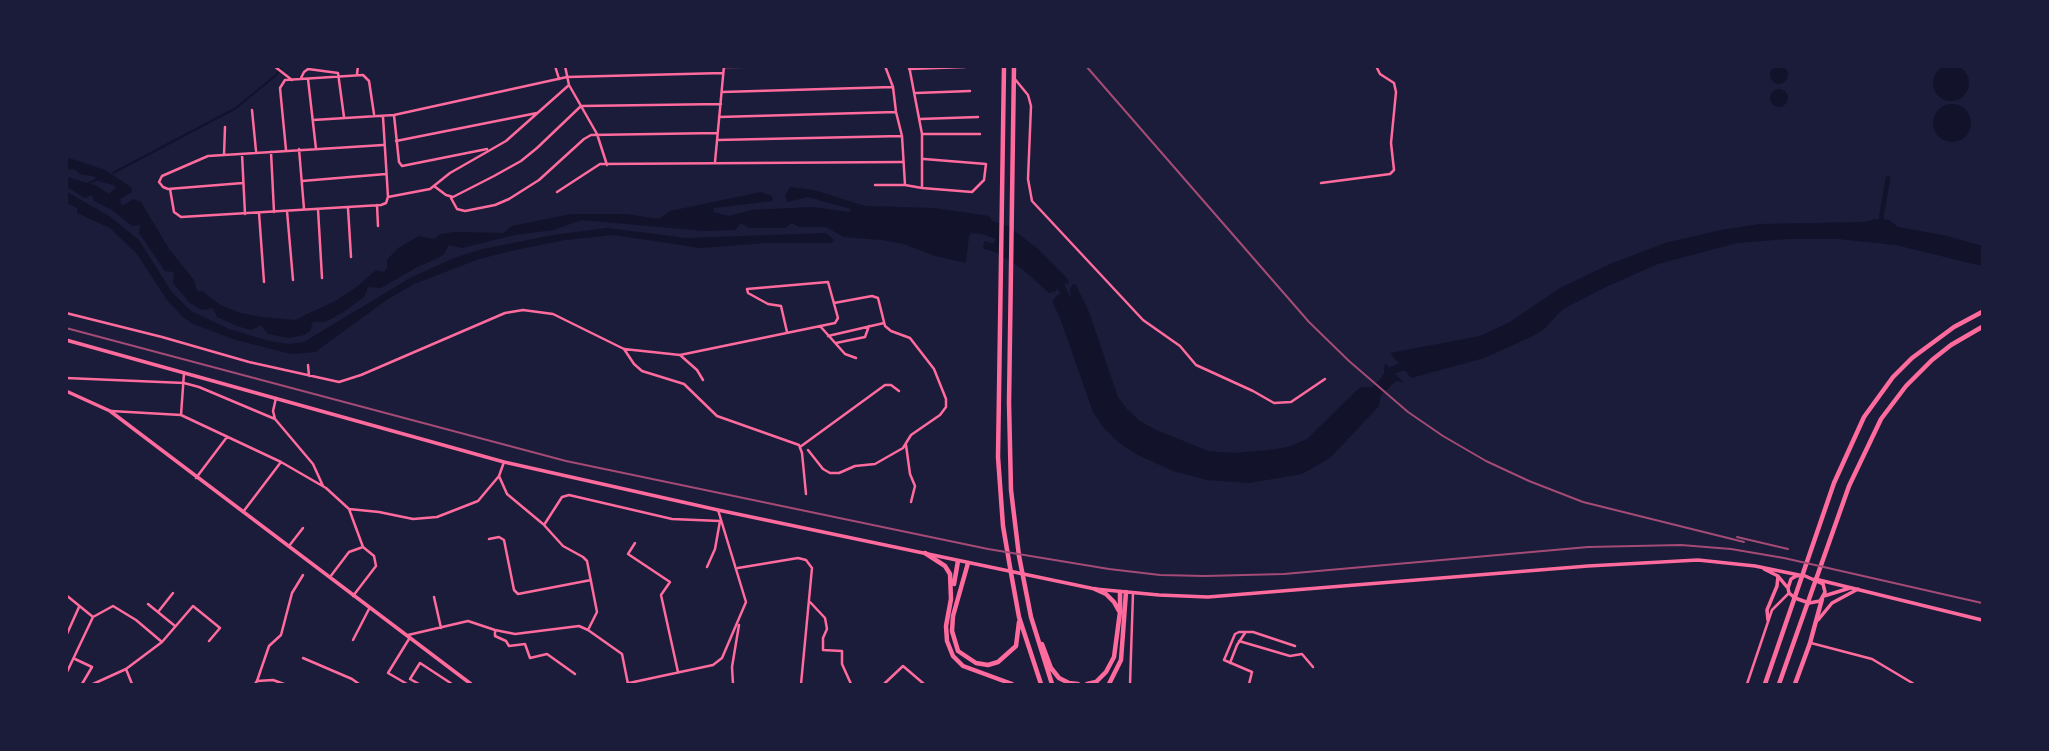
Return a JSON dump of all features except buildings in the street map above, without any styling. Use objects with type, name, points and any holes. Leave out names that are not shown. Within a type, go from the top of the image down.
[{"type":"highway","points":[[1004,66],[998,457],[1003,526],[1019,617],[1041,684]]},
{"type":"highway","points":[[1014,66],[1010,464],[1016,536],[1031,617],[1052,684]]},
{"type":"highway","points":[[1765,684],[1834,483],[1864,417],[1893,377],[1912,358],[1954,327],[1983,312]]},
{"type":"highway","points":[[1779,684],[1849,486],[1881,419],[1918,373],[1951,345],[1983,327]]},
{"type":"highway","points":[[925,553],[948,570],[951,578],[951,600]]},
{"type":"highway","points":[[958,561],[946,626],[947,642],[953,656],[963,666],[1012,684]]},
{"type":"highway","points":[[968,563],[953,616],[952,631],[958,651],[976,663],[988,665],[998,662],[1016,646],[1019,617]]},
{"type":"highway","points":[[1094,589],[1105,594],[1120,612]]},
{"type":"highway","points":[[1087,684],[1096,682],[1106,672],[1114,657],[1120,612],[1126,592]]},
{"type":"highway","points":[[1109,684],[1121,660],[1126,592]]},
{"type":"highway","points":[[1795,684],[1823,597]]},
{"type":"highway","points":[[1031,617],[1051,668],[1059,678],[1078,684]]},
{"type":"main road","points":[[66,340],[504,462],[1094,589],[1186,596],[1236,595],[1588,565],[1717,561],[1799,575],[1983,620]]},
{"type":"main road","points":[[66,391],[110,411],[471,684]]},
{"type":"main road","points":[[1755,566],[1778,576],[1795,598],[1809,603],[1817,603],[1823,597],[1852,588]]},
{"type":"main road","points":[[1788,590],[1791,579],[1799,575]]},
{"type":"main road","points":[[1768,621],[1768,610],[1778,576]]},
{"type":"main road","points":[[1815,579],[1825,587],[1823,597]]},
{"type":"main road","points":[[1815,625],[1832,603],[1859,589]]},
{"type":"street","points":[[274,66],[292,79]]},
{"type":"street","points":[[357,74],[358,66]]},
{"type":"street","points":[[555,66],[558,79]]},
{"type":"street","points":[[565,66],[569,85],[597,134],[607,164]]},
{"type":"street","points":[[715,162],[724,67],[810,66]]},
{"type":"street","points":[[885,66],[894,87],[896,112],[902,135],[905,185]]},
{"type":"street","points":[[1321,183],[1390,174],[1394,170],[1391,143],[1395,83],[1380,74],[1376,66]]},
{"type":"street","points":[[922,188],[922,134],[909,68],[964,67]]},
{"type":"street","points":[[300,79],[307,69],[326,69],[340,76],[344,117]]},
{"type":"street","points":[[326,69],[327,77]]},
{"type":"street","points":[[313,120],[394,115],[567,77],[723,73]]},
{"type":"street","points":[[286,150],[281,83],[292,79],[357,74],[365,76],[369,81],[374,115]]},
{"type":"street","points":[[1014,78],[1028,95],[1031,106],[1028,179],[1032,201],[1154,331],[1180,346],[1196,365],[1273,402],[1291,402],[1325,379]]},
{"type":"street","points":[[308,79],[316,149]]},
{"type":"street","points":[[387,197],[417,193],[433,186],[450,173],[506,141],[569,85]]},
{"type":"street","points":[[722,92],[894,87]]},
{"type":"street","points":[[916,93],[970,90]]},
{"type":"street","points":[[450,197],[521,161],[581,106],[721,104]]},
{"type":"street","points":[[252,110],[256,152]]},
{"type":"street","points":[[719,117],[896,112]]},
{"type":"street","points":[[396,141],[537,113]]},
{"type":"street","points":[[394,115],[399,162],[404,166],[490,149]]},
{"type":"street","points":[[170,189],[174,212],[179,217],[384,204],[387,197],[383,116]]},
{"type":"street","points":[[920,118],[978,117]]},
{"type":"street","points":[[224,155],[225,127]]},
{"type":"street","points":[[433,186],[450,197],[462,211],[503,202],[542,178],[584,139],[597,134],[717,133]]},
{"type":"street","points":[[922,134],[979,134]]},
{"type":"street","points":[[717,140],[902,135]]},
{"type":"street","points":[[243,183],[170,189],[161,186],[159,182],[162,176],[200,158],[383,145]]},
{"type":"street","points":[[299,149],[304,210]]},
{"type":"street","points":[[271,152],[274,212]]},
{"type":"street","points":[[242,153],[245,214]]},
{"type":"street","points":[[875,185],[905,185],[972,192],[984,180],[986,164],[923,159]]},
{"type":"street","points":[[557,192],[595,166],[607,164],[902,162]]},
{"type":"street","points":[[302,181],[386,174]]},
{"type":"street","points":[[377,205],[378,226]]},
{"type":"street","points":[[348,207],[351,257]]},
{"type":"street","points":[[318,209],[322,278]]},
{"type":"street","points":[[288,211],[293,281]]},
{"type":"street","points":[[260,213],[264,282]]},
{"type":"street","points":[[66,313],[334,382],[349,380],[505,313],[523,310],[553,314],[624,349],[680,355],[819,326],[837,321],[830,284],[825,281],[747,289],[748,293],[768,304],[781,306],[787,332]]},
{"type":"street","points":[[808,450],[823,469],[834,474],[855,466],[877,463],[906,445],[913,434],[943,413],[946,403],[936,373],[912,340],[904,334],[889,330],[875,296],[834,303]]},
{"type":"street","points":[[828,336],[884,323]]},
{"type":"street","points":[[819,326],[845,354],[856,358]]},
{"type":"street","points":[[835,343],[865,337],[869,326]]},
{"type":"street","points":[[624,349],[642,371],[684,384],[717,416],[800,447]]},
{"type":"street","points":[[680,355],[697,370],[703,380]]},
{"type":"street","points":[[307,365],[309,376]]},
{"type":"street","points":[[181,415],[184,373]]},
{"type":"street","points":[[66,378],[184,383],[200,387],[275,419],[316,468],[323,486]]},
{"type":"street","points":[[800,447],[886,385],[899,391]]},
{"type":"street","points":[[275,419],[276,398]]},
{"type":"street","points":[[110,411],[181,415],[281,462],[323,486],[349,509],[363,547],[374,556],[376,566],[353,596]]},
{"type":"street","points":[[196,478],[227,437]]},
{"type":"street","points":[[906,445],[910,474],[915,486],[911,502]]},
{"type":"street","points":[[800,447],[806,494]]},
{"type":"street","points":[[243,512],[281,462]]},
{"type":"street","points":[[349,509],[421,519],[437,517],[478,500],[499,476],[504,462]]},
{"type":"street","points":[[499,476],[507,494],[544,525],[563,546],[587,561],[597,612],[589,630]]},
{"type":"street","points":[[544,525],[559,499],[566,495],[671,519],[720,521]]},
{"type":"street","points":[[707,567],[715,549],[720,521],[718,510]]},
{"type":"street","points":[[407,684],[388,673],[407,637],[468,621],[515,634],[579,626],[589,630],[622,654],[628,684],[713,665],[719,661],[746,602],[720,521]]},
{"type":"street","points":[[289,546],[303,528]]},
{"type":"street","points":[[489,539],[499,537],[504,540],[514,590],[519,594],[591,580]]},
{"type":"street","points":[[635,543],[628,554],[670,582],[661,595],[678,673]]},
{"type":"street","points":[[328,578],[349,552],[363,547]]},
{"type":"street","points":[[737,568],[802,558],[811,568],[801,684]]},
{"type":"street","points":[[284,684],[273,680],[256,683],[269,646],[281,635],[292,593],[303,575]]},
{"type":"street","points":[[1747,684],[1773,607],[1788,590]]},
{"type":"street","points":[[1126,592],[1130,684]]},
{"type":"street","points":[[158,612],[173,593]]},
{"type":"street","points":[[434,597],[441,628]]},
{"type":"street","points":[[67,598],[93,617]]},
{"type":"street","points":[[810,602],[825,618],[827,629],[823,638],[823,650],[842,651],[842,664],[851,684]]},
{"type":"street","points":[[148,604],[175,626]]},
{"type":"street","points":[[66,636],[79,606]]},
{"type":"street","points":[[66,674],[93,617],[113,606],[162,642]]},
{"type":"street","points":[[93,684],[126,669],[162,642],[192,606],[220,628],[209,641]]},
{"type":"street","points":[[353,640],[369,609]]},
{"type":"street","points":[[733,684],[732,667],[739,622]]},
{"type":"street","points":[[495,630],[495,636],[506,641],[509,646],[525,644],[530,658],[547,654],[575,674]]},
{"type":"street","points":[[1249,684],[1252,672],[1224,660],[1237,633],[1253,632],[1296,646]]},
{"type":"street","points":[[1230,663],[1245,633]]},
{"type":"street","points":[[1239,641],[1290,656],[1302,654],[1313,667]]},
{"type":"street","points":[[1810,643],[1872,660],[1914,684]]},
{"type":"street","points":[[303,658],[359,684]]},
{"type":"street","points":[[75,659],[92,667],[82,684]]},
{"type":"street","points":[[419,684],[410,679],[420,663],[452,684]]},
{"type":"street","points":[[885,683],[903,666],[924,684]]},
{"type":"street","points":[[126,669],[132,684]]},
{"type":"street","points":[[885,683],[891,684]]},
{"type":"shaded area","points":[[1951,65],[1964,70],[1969,83],[1964,96],[1951,101],[1938,96],[1933,83],[1938,70]]},
{"type":"shaded area","points":[[1779,66],[1785,69],[1788,75],[1785,81],[1779,84],[1773,81],[1770,75],[1773,69]]},
{"type":"shaded area","points":[[1779,89],[1785,92],[1788,98],[1785,104],[1779,107],[1773,104],[1770,98],[1773,92]]},
{"type":"shaded area","points":[[1952,104],[1965,110],[1971,123],[1965,136],[1952,142],[1939,136],[1933,123],[1939,110]]},
{"type":"shaded area","points":[[66,157],[105,170],[131,187],[132,192],[120,199],[121,204],[133,199],[141,202],[169,249],[194,280],[197,291],[202,291],[219,304],[240,313],[262,317],[295,320],[337,300],[376,270],[384,272],[387,260],[398,248],[419,236],[434,239],[441,234],[455,232],[503,233],[512,226],[571,214],[626,214],[659,219],[670,211],[761,192],[772,196],[773,201],[714,208],[713,212],[729,216],[751,210],[812,207],[849,212],[851,209],[808,197],[787,202],[785,196],[790,187],[814,190],[865,206],[934,208],[989,216],[992,221],[1008,226],[1038,249],[1069,283],[1059,284],[1056,291],[1049,293],[1021,268],[995,252],[984,249],[985,241],[993,244],[996,239],[982,234],[971,233],[969,236],[966,263],[935,256],[904,244],[844,237],[826,227],[799,227],[792,223],[785,228],[749,228],[741,223],[735,230],[704,231],[582,220],[553,230],[514,235],[462,248],[449,245],[438,258],[381,288],[368,287],[364,297],[342,313],[325,322],[313,322],[310,331],[304,335],[289,338],[268,334],[261,325],[251,330],[237,326],[217,317],[213,308],[202,310],[190,303],[173,283],[174,272],[165,271],[139,233],[140,225],[132,226],[112,210],[94,201],[92,195],[85,198],[67,187],[67,177],[97,186],[109,194],[116,188],[74,169],[67,170]]},
{"type":"shaded area","points":[[67,192],[109,216],[139,240],[171,291],[191,311],[229,329],[289,344],[304,342],[410,278],[454,258],[483,249],[553,235],[607,228],[686,238],[826,233],[834,240],[831,243],[765,243],[701,248],[614,235],[565,240],[515,250],[479,259],[414,284],[388,299],[315,352],[291,354],[236,340],[193,324],[183,317],[167,300],[137,254],[110,228],[77,213],[77,208],[67,203]]},
{"type":"shaded area","points":[[1875,219],[1889,220],[1898,227],[1982,246],[1982,266],[1896,245],[1838,239],[1737,243],[1658,264],[1608,286],[1563,309],[1543,330],[1531,337],[1484,358],[1411,378],[1390,353],[1480,336],[1510,322],[1560,288],[1610,264],[1665,243],[1760,224],[1864,222]]},
{"type":"shaded area","points":[[1073,284],[1076,285],[1089,312],[1118,397],[1127,409],[1154,429],[1208,451],[1234,453],[1269,450],[1288,447],[1307,439],[1357,390],[1372,387],[1384,375],[1385,363],[1403,382],[1396,381],[1381,395],[1379,406],[1330,458],[1302,474],[1249,483],[1207,480],[1173,471],[1136,454],[1118,442],[1093,412],[1052,302],[1056,296],[1063,293],[1067,297],[1071,296],[1070,289]]},
{"type":"waterway","points":[[113,173],[236,108],[275,76],[283,66]]},
{"type":"waterway","points":[[1881,219],[1888,178]]},
{"type":"waterway","points":[[87,184],[98,179]]},
{"type":"waterway","points":[[1056,275],[1068,302]]},
{"type":"waterway","points":[[1386,377],[1393,370],[1411,364]]},
{"type":"railway","points":[[1086,66],[1309,322],[1408,412],[1486,461],[1583,502],[1744,542]]},
{"type":"railway","points":[[66,328],[566,461],[988,549],[1109,569],[1160,575],[1284,574],[1588,547],[1681,545],[1731,549],[1784,558],[1982,603]]},
{"type":"railway","points":[[1737,537],[1788,549]]}]
